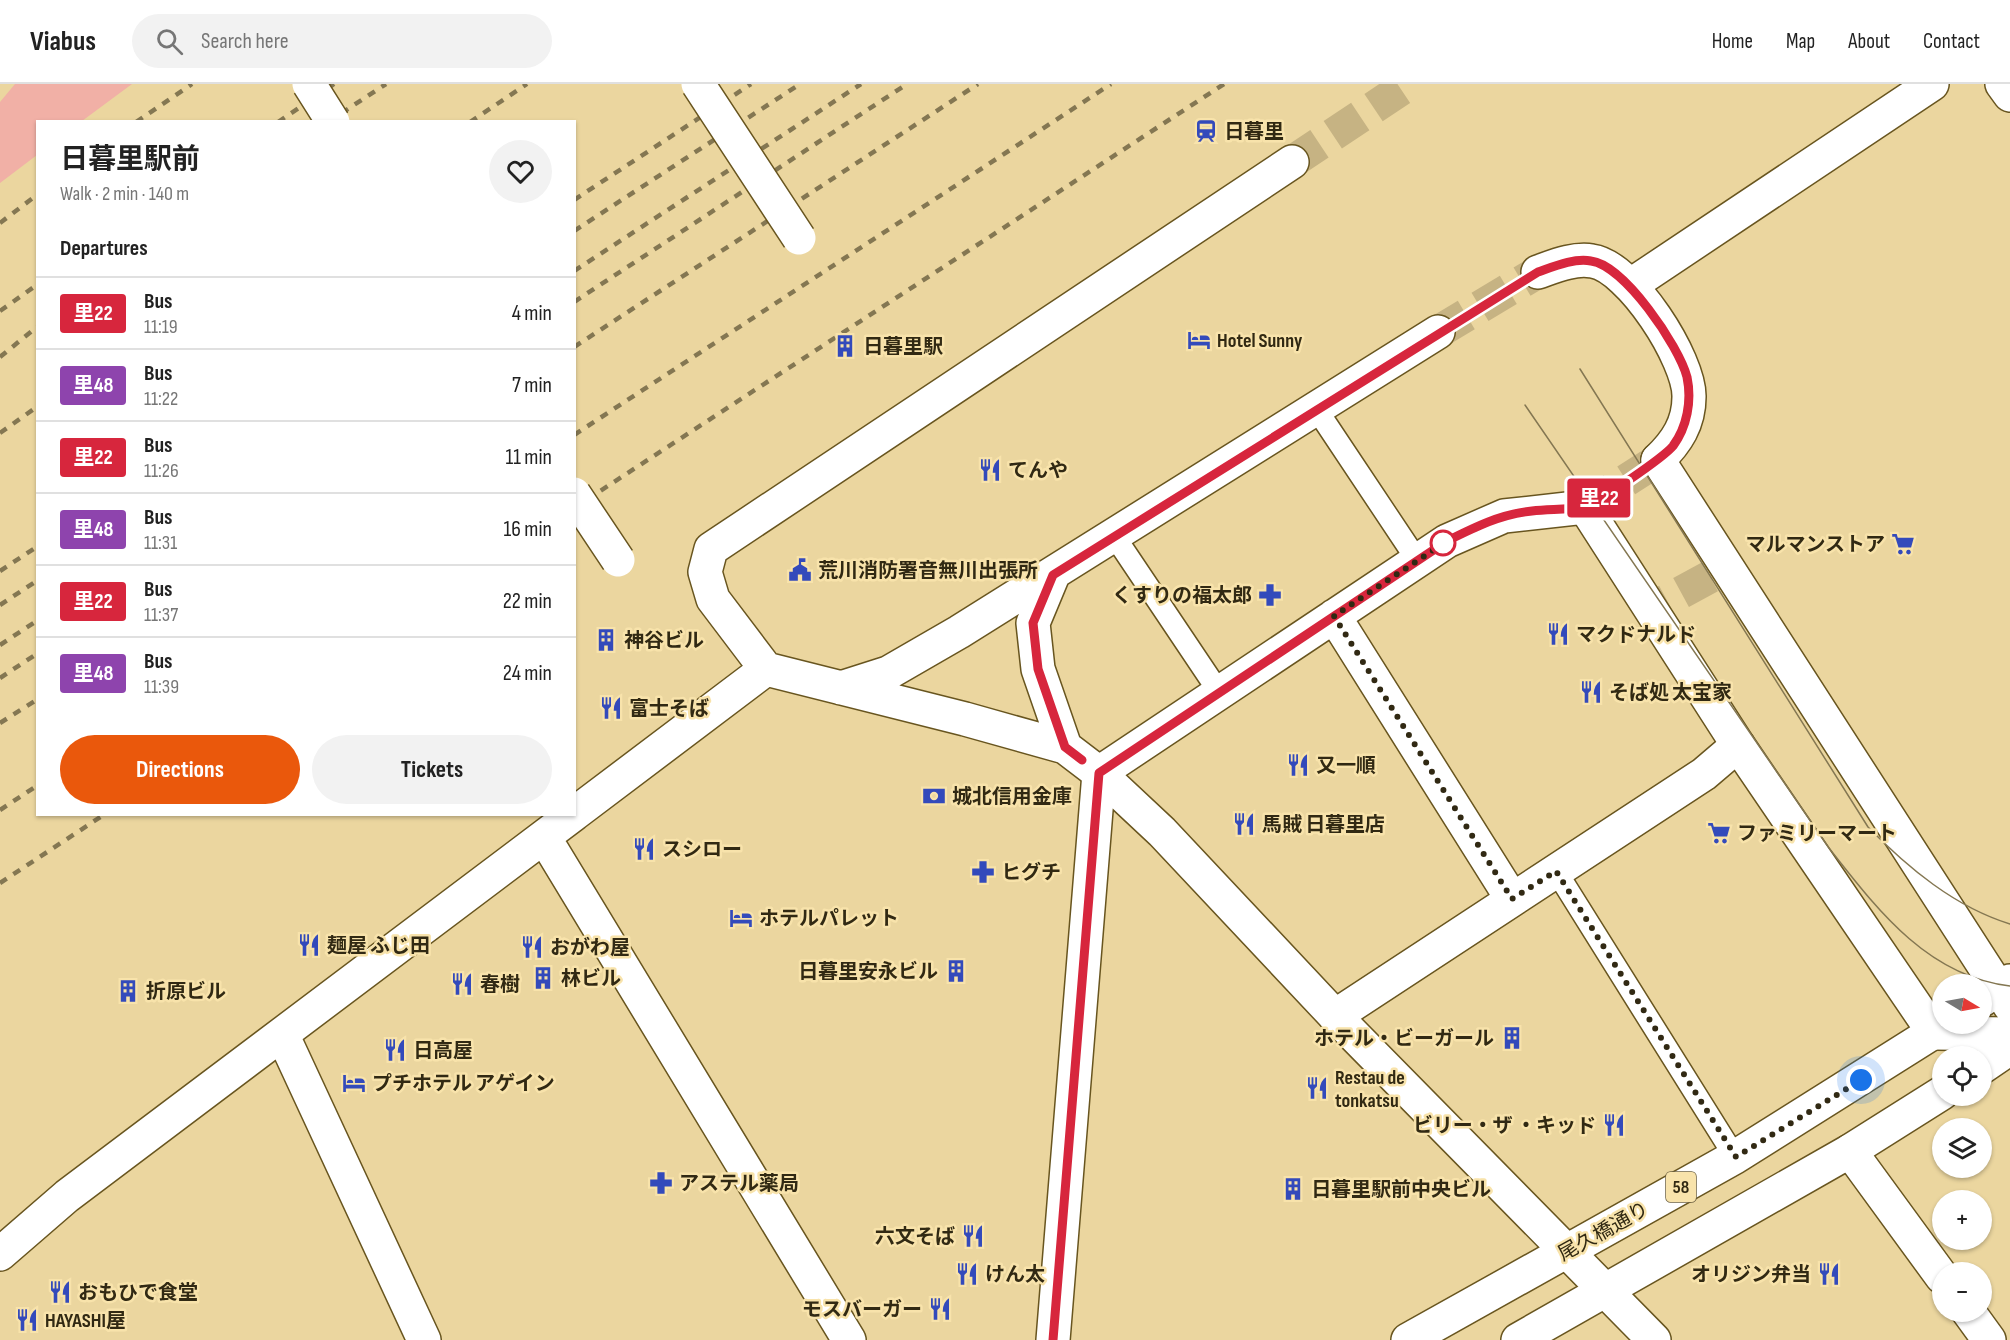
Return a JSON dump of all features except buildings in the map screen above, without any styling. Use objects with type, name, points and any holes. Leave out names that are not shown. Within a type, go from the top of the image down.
[{"type":"street","points":[[309,84],[332,120]]},
{"type":"street","points":[[698,84],[799,238]]},
{"type":"street","points":[[1631,285],[1932,84]]},
{"type":"street","points":[[2002,84],[2010,95]]},
{"type":"street","points":[[1292,162],[711,549],[705,572],[713,599],[766,669],[1065,747],[1099,773],[1162,832],[1335,1016],[1654,1340]]},
{"type":"street","points":[[1538,272],[1576,261],[1593,261],[1614,269],[1631,285],[1675,350],[1686,375],[1689,396],[1684,427],[1672,447],[1658,460],[2000,994]]},
{"type":"street","points":[[841,688],[888,673],[1053,575],[1438,332]]},
{"type":"street","points":[[576,497],[618,560]]},
{"type":"street","points":[[1099,773],[1447,541],[1504,516],[1585,507],[1738,745],[1932,1015]]},
{"type":"street","points":[[1053,575],[1033,623],[1038,669],[1065,747]]},
{"type":"street","points":[[1334,616],[1512,899]]},
{"type":"street","points":[[576,812],[766,669]]},
{"type":"street","points":[[1335,1016],[1704,774],[1738,745]]},
{"type":"street","points":[[1053,1340],[1099,773]]},
{"type":"street","points":[[0,1254],[67,1196],[571,816]]},
{"type":"street","points":[[544,837],[849,1340]]},
{"type":"street","points":[[1992,1032],[2010,1034]]},
{"type":"street","points":[[282,1034],[424,1340]]},
{"type":"street","name":"尾久橋通り","points":[[1408,1340],[1736,1157],[1932,1034]]},
{"type":"street","points":[[1992,1060],[2010,1048]]},
{"type":"street","points":[[1518,1340],[1850,1151],[1932,1099]]},
{"type":"street","points":[[1850,1151],[1932,1262]]},
{"type":"street","points":[[1976,1322],[1989,1340]]},
{"type":"lane","points":[[1317,410],[1417,560]]},
{"type":"lane","points":[[1115,537],[1219,692]]},
{"type":"lane","points":[[1556,871],[1736,1157]]},
{"type":"shaded area","points":[[15,84],[132,84],[83,120],[36,120],[36,156],[0,183],[0,102]]},
{"type":"tunnel","points":[[1292,162],[1409,84]]},
{"type":"tunnel","points":[[1438,332],[1538,272]]},
{"type":"tunnel","points":[[1585,507],[1658,460]]},
{"type":"tunnel","points":[[1638,616],[1719,572]]},
{"type":"tram line","points":[[1580,369],[1868,827],[1933,885],[1970,907],[2010,924]]},
{"type":"tram line","points":[[1525,405],[1829,848],[1866,894],[1885,916],[1929,954],[1953,969],[1980,980],[2010,986]]},
{"type":"railway","points":[[139,120],[192,84]]},
{"type":"railway","points":[[281,120],[334,84]]},
{"type":"railway","points":[[331,120],[386,84]]},
{"type":"railway","points":[[473,120],[527,84]]},
{"type":"railway","points":[[576,199],[751,84]]},
{"type":"railway","points":[[576,230],[800,84]]},
{"type":"railway","points":[[576,270],[861,84]]},
{"type":"railway","points":[[576,301],[907,84]]},
{"type":"railway","points":[[576,346],[978,84]]},
{"type":"railway","points":[[576,434],[1111,84]]},
{"type":"railway","points":[[576,507],[1224,84]]},
{"type":"railway","points":[[0,223],[36,196]]},
{"type":"railway","points":[[0,311],[36,285]]},
{"type":"railway","points":[[0,357],[36,328]]},
{"type":"railway","points":[[0,433],[36,407]]},
{"type":"railway","points":[[0,571],[36,547]]},
{"type":"railway","points":[[0,605],[36,581]]},
{"type":"railway","points":[[0,645],[36,621]]},
{"type":"railway","points":[[0,678],[36,654]]},
{"type":"railway","points":[[0,723],[36,700]]},
{"type":"railway","points":[[0,810],[36,786]]},
{"type":"railway","points":[[0,883],[102,816]]},
{"type":"bus line","name":"里22","points":[[1053,1340],[1099,773],[1447,541],[1482,523],[1504,516],[1532,511],[1585,507],[1658,460],[1672,447],[1684,427],[1689,396],[1686,375],[1675,350],[1631,285],[1614,269],[1593,261],[1576,261],[1538,272],[1438,332],[1053,575],[1033,623],[1038,669],[1065,747],[1082,760]]},
{"type":"place","name":"日暮里","points":[[1206,131]]},
{"type":"place","name":"Hotel Sunny","points":[[1199,340]]},
{"type":"place","name":"日暮里駅","points":[[845,346]]},
{"type":"place","name":"てんや","points":[[990,470]]},
{"type":"place","name":"マルマンストア","points":[[1903,544]]},
{"type":"place","name":"荒川消防署音無川出張所","points":[[800,570]]},
{"type":"place","name":"くすりの福太郎","points":[[1270,595]]},
{"type":"place","name":"マクドナルド","points":[[1558,634]]},
{"type":"place","name":"神谷ビル","points":[[606,640]]},
{"type":"place","name":"そば処 太宝家","points":[[1591,692]]},
{"type":"place","name":"富士そば","points":[[611,708]]},
{"type":"place","name":"又一順","points":[[1298,765]]},
{"type":"place","name":"城北信用金庫","points":[[934,796]]},
{"type":"place","name":"馬賊 日暮里店","points":[[1244,824]]},
{"type":"place","name":"ファミリーマート","points":[[1719,833]]},
{"type":"place","name":"スシロー","points":[[644,849]]},
{"type":"place","name":"ヒグチ","points":[[983,872]]},
{"type":"place","name":"ホテルパレット","points":[[741,918]]},
{"type":"place","name":"麺屋 ふじ田","points":[[309,945]]},
{"type":"place","name":"おがわ屋","points":[[532,947]]},
{"type":"place","name":"日暮里安永ビル","points":[[956,971]]},
{"type":"place","name":"林ビル","points":[[543,978]]},
{"type":"place","name":"春樹","points":[[462,984]]},
{"type":"place","name":"折原ビル","points":[[128,991]]},
{"type":"place","name":"ホテル・ビーガール","points":[[1512,1038]]},
{"type":"place","name":"日高屋","points":[[395,1050]]},
{"type":"place","name":"プチホテル アゲイン","points":[[354,1083]]},
{"type":"place","name":"Restau de tonkatsu","points":[[1317,1088]]},
{"type":"place","name":"ビリー・ザ ・キッド","points":[[1614,1125]]},
{"type":"place","name":"アステル薬局","points":[[661,1183]]},
{"type":"place","name":"日暮里駅前中央ビル","points":[[1293,1189]]},
{"type":"place","name":"六文そば","points":[[973,1236]]},
{"type":"place","name":"けん太","points":[[967,1274]]},
{"type":"place","name":"オリジン弁当","points":[[1829,1274]]},
{"type":"place","name":"おもひで食堂","points":[[60,1292]]},
{"type":"place","name":"モスバーガー","points":[[940,1309]]},
{"type":"place","name":"HAYASHI屋","points":[[27,1320]]},
{"type":"route","points":[[1443,543],[1447,541],[1334,616],[1512,899],[1556,871],[1736,1157],[1861,1080]]}]
